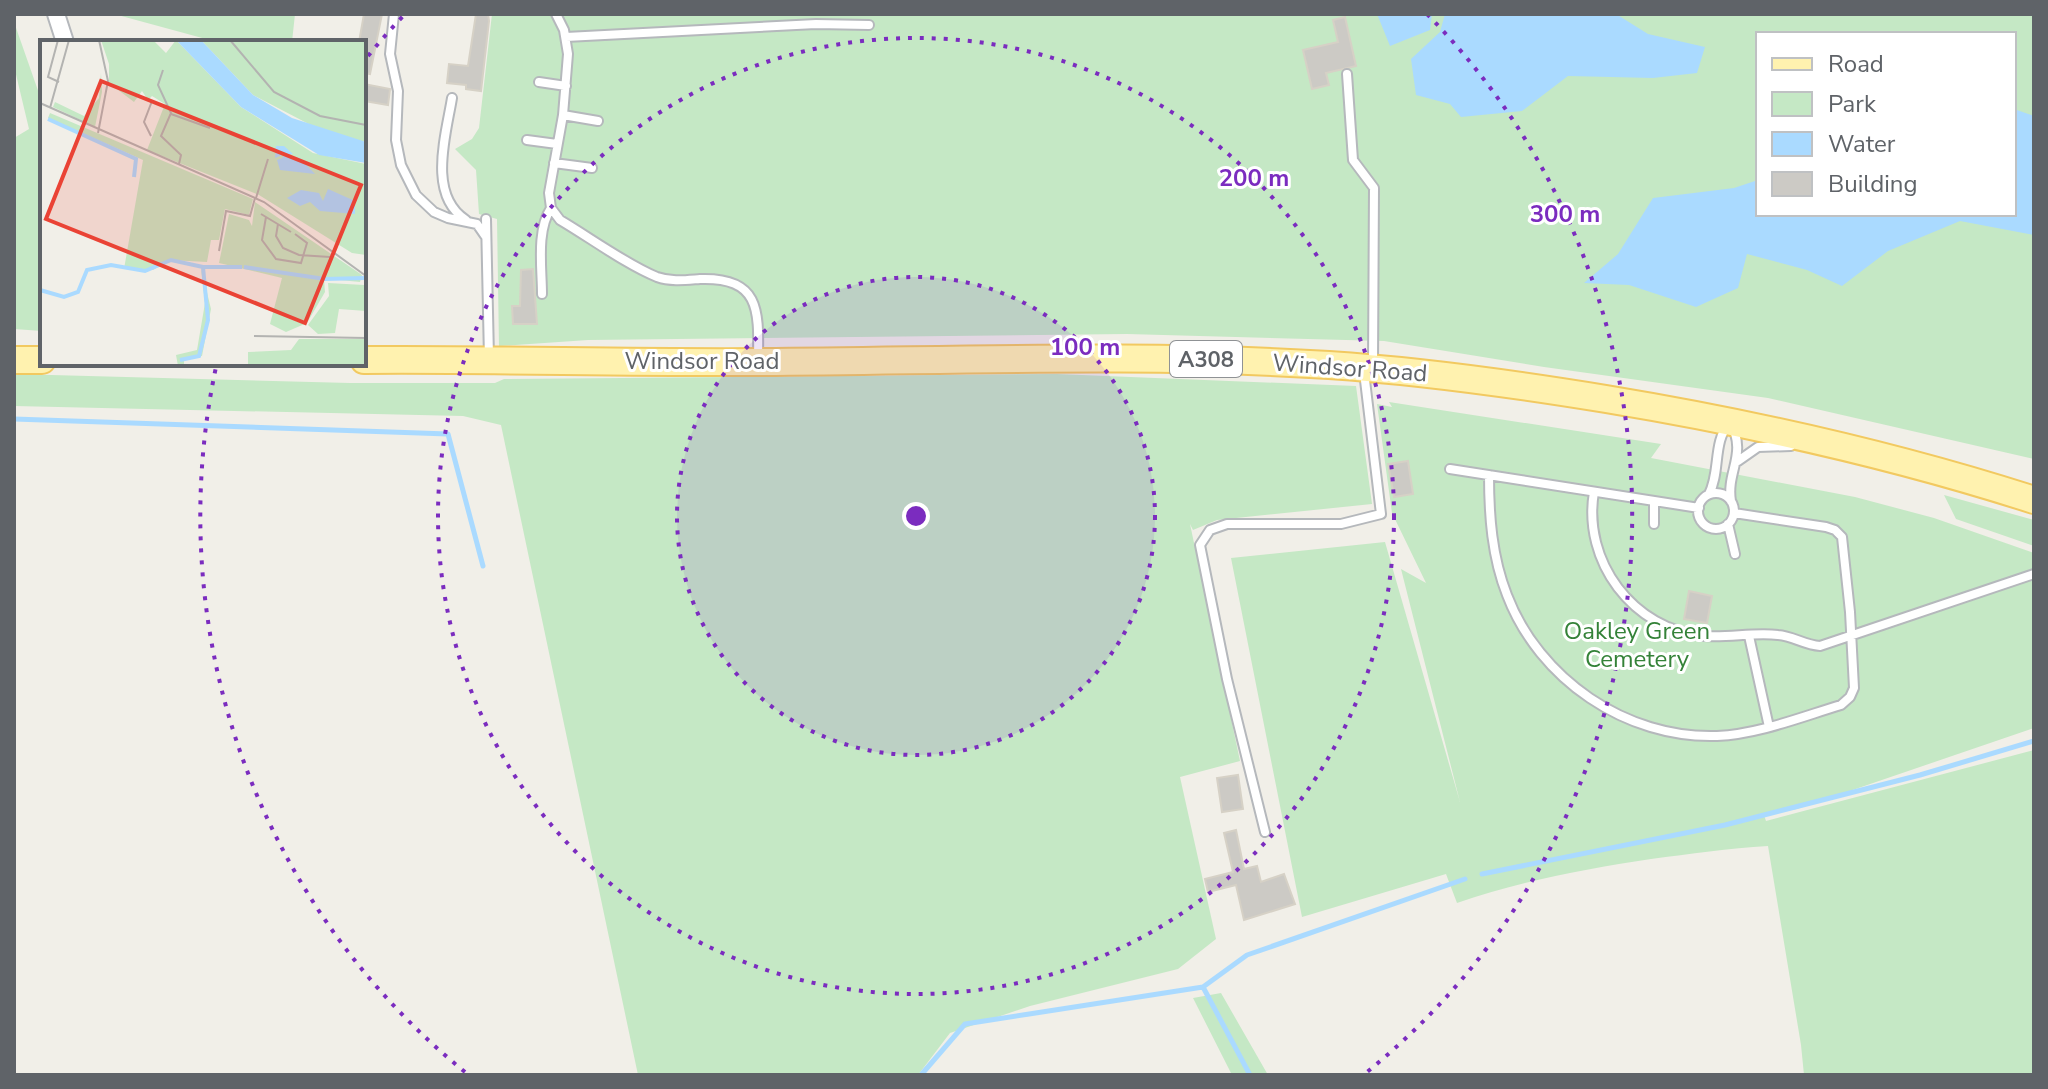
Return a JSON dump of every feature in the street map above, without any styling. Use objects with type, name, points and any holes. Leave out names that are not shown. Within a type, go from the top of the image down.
[{"type":"main road","name":"Windsor Road","points":[[366,360],[758,362],[1174,359],[1368,368],[1543,389],[1730,422],[1953,475],[2034,500]]},
{"type":"main road","points":[[14,360],[40,360]]},
{"type":"street","points":[[56,14],[64,40]]},
{"type":"lane","points":[[394,14],[390,54],[398,91],[396,140],[401,165],[416,195],[429,207],[441,216],[477,224],[486,237]]},
{"type":"lane","points":[[556,14],[566,37],[568,54],[563,115],[549,193],[551,208],[560,220],[654,275],[671,280],[717,279],[741,286],[751,296],[756,308],[758,362]]},
{"type":"lane","points":[[770,27],[772,14]]},
{"type":"lane","points":[[566,37],[816,24],[869,25]]},
{"type":"lane","points":[[1265,832],[1227,679],[1200,545],[1210,530],[1227,524],[1341,524],[1381,514],[1368,368],[1374,188],[1353,160],[1347,74]]},
{"type":"lane","points":[[539,82],[566,86]]},
{"type":"lane","points":[[452,98],[442,173],[449,201],[457,214],[468,221]]},
{"type":"lane","points":[[563,115],[598,121]]},
{"type":"lane","points":[[527,140],[557,144]]},
{"type":"lane","points":[[554,163],[592,168]]},
{"type":"lane","points":[[542,294],[543,235],[546,216],[551,208]]},
{"type":"lane","points":[[486,219],[489,359]]},
{"type":"lane","points":[[1730,422],[1739,443],[1731,486],[1734,513],[1728,524],[1719,528],[1708,526],[1700,518],[1699,508],[1717,474],[1719,442],[1730,422]]},
{"type":"lane","points":[[1737,462],[1758,447],[1832,445]]},
{"type":"lane","points":[[1450,469],[1699,508]]},
{"type":"lane","points":[[1489,475],[1491,527],[1507,595],[1531,641],[1555,670],[1605,708],[1659,729],[1687,735],[1714,736],[1769,727],[1841,705],[1850,697],[1854,682],[1845,547],[1839,533],[1826,527],[1734,513]]},
{"type":"lane","points":[[1594,492],[1592,526],[1599,556],[1609,577],[1632,604],[1658,622],[1685,633],[1704,636],[1775,634],[1820,646],[2034,574]]},
{"type":"lane","points":[[1709,494],[1721,494],[1731,501]]},
{"type":"lane","points":[[1654,501],[1654,524]]},
{"type":"lane","points":[[1728,524],[1735,554]]},
{"type":"lane","points":[[1749,636],[1769,727]]},
{"type":"green space","points":[[114,14],[295,14],[292,40],[210,40]]},
{"type":"green space","points":[[492,14],[2034,14],[2034,459],[1768,398],[1384,341],[1127,334],[588,340],[499,346],[497,219],[479,214],[476,170],[455,149],[472,139],[479,128]]},
{"type":"green space","points":[[14,22],[40,96],[40,331],[14,329],[14,138],[29,129],[14,66]]},
{"type":"green space","points":[[14,374],[350,383],[495,383],[504,379],[1057,374],[1356,386],[1372,504],[1217,520],[1193,530],[1190,524],[1240,761],[1180,777],[1216,939],[1178,969],[1030,1006],[950,1033],[918,1075],[638,1075],[501,425],[463,416],[14,406]]},
{"type":"green space","name":"Oakley Green Cemetery","points":[[1389,402],[1661,444],[1651,458],[1855,497],[1934,518],[2034,553],[2034,728],[1797,809],[1764,815],[1766,821],[2034,750],[2034,1075],[1804,1075],[1768,846],[1602,867],[1529,882],[1457,903],[1446,874],[1302,917],[1231,558],[1385,542],[1460,802],[1401,569],[1426,583],[1392,513],[1377,404],[1392,407]]},
{"type":"green space","points":[[1944,495],[2034,520],[2034,546],[1956,519]]},
{"type":"green space","points":[[1221,993],[1268,1075],[1232,1075],[1193,998]]},
{"type":"water","points":[[1377,14],[1432,14],[1430,30],[1390,46]]},
{"type":"water","points":[[1445,14],[1616,14],[1648,34],[1705,47],[1697,73],[1653,78],[1568,76],[1522,111],[1461,117],[1450,104],[1416,95],[1411,59],[1440,32]]},
{"type":"water","points":[[2016,110],[2034,116],[2034,235],[1960,221],[1888,251],[1842,286],[1807,270],[1747,254],[1738,288],[1696,307],[1629,285],[1584,283],[1618,254],[1653,198],[1734,188],[1756,181],[1756,216],[2016,216]]},
{"type":"building","points":[[364,14],[382,14],[370,74],[366,73],[366,40],[359,40]]},
{"type":"building","points":[[476,14],[488,14],[489,21],[481,91],[466,89],[466,85],[447,83],[449,64],[468,66]]},
{"type":"building","points":[[1345,17],[1356,66],[1326,73],[1329,85],[1312,89],[1303,50],[1338,42],[1333,20]]},
{"type":"building","points":[[366,84],[390,89],[388,105],[366,101]]},
{"type":"building","points":[[533,269],[537,324],[513,324],[512,306],[520,306],[521,270]]},
{"type":"building","points":[[1408,461],[1413,494],[1394,497],[1388,464]]},
{"type":"building","points":[[1689,591],[1712,596],[1707,623],[1684,619]]},
{"type":"building","points":[[1238,775],[1243,809],[1222,812],[1217,778]]},
{"type":"building","points":[[1236,830],[1244,869],[1257,866],[1261,882],[1284,874],[1295,904],[1244,920],[1236,885],[1208,892],[1205,879],[1233,872],[1224,833]]},
{"type":"waterway","points":[[14,419],[448,434],[483,566]]},
{"type":"waterway","points":[[1482,874],[1725,825],[1920,775],[2034,741]]},
{"type":"waterway","points":[[1250,1075],[1203,987],[1247,955],[1465,879]]},
{"type":"waterway","points":[[921,1075],[965,1024],[1203,987]]}]
